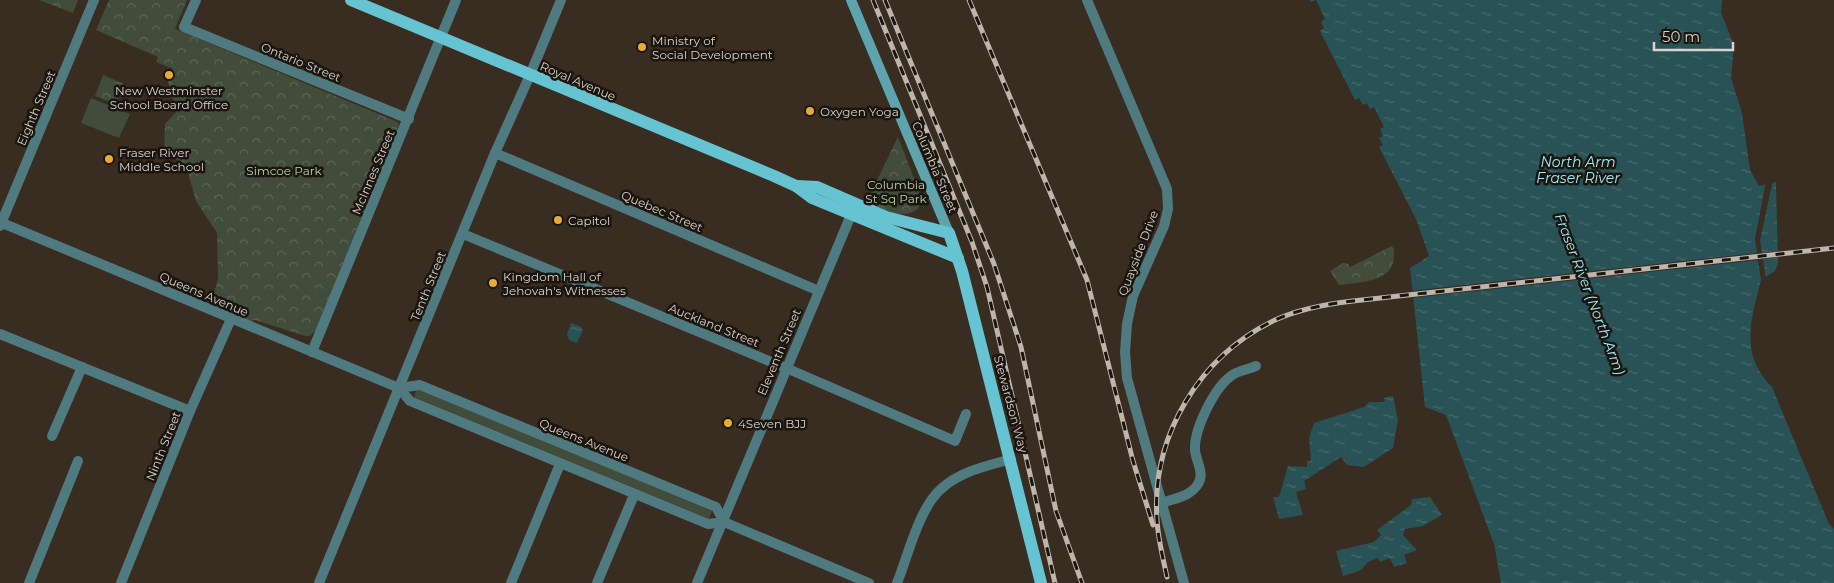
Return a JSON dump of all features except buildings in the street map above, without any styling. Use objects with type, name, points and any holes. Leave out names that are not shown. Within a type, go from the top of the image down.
[{"type":"main road","name":"Royal Avenue","points":[[351,0],[796,186],[812,198],[958,258]]},
{"type":"main road","name":"Columbia Street","points":[[851,0],[949,233]]},
{"type":"main road","name":"Royal Avenue","points":[[796,186],[816,187],[886,217],[949,233]]},
{"type":"main road","name":"Stewardson Way","points":[[949,233],[958,258],[1011,459],[1041,583]]},
{"type":"street","name":"Eighth Street","points":[[0,223],[94,0]]},
{"type":"street","name":"Ontario Street","points":[[196,0],[184,27],[409,119]]},
{"type":"street","name":"McInnes Street","points":[[312,352],[409,119],[456,0]]},
{"type":"street","name":"Tenth Street","points":[[319,583],[561,0]]},
{"type":"street","name":"Quayside Drive","points":[[1088,0],[1167,189],[1168,209],[1164,226],[1133,296],[1124,352],[1127,378],[1184,583]]},
{"type":"street","name":"Quebec Street","points":[[496,153],[819,291]]},
{"type":"street","name":"Eleventh Street","points":[[697,583],[851,215]]},
{"type":"street","name":"Queens Avenue","points":[[0,223],[399,388],[410,401],[634,495],[708,524],[724,522],[869,583]]},
{"type":"street","name":"Auckland Street","points":[[463,234],[955,440],[966,414]]},
{"type":"street","name":"Ninth Street","points":[[121,583],[190,411],[231,319]]},
{"type":"street","points":[[0,334],[190,411]]},
{"type":"street","points":[[1162,502],[1184,496],[1198,484],[1201,477],[1195,437],[1200,422],[1218,391],[1234,374],[1256,366]]},
{"type":"street","points":[[52,436],[82,367]]},
{"type":"street","name":"Queens Avenue","points":[[399,388],[420,385],[716,507],[724,522]]},
{"type":"street","points":[[897,583],[925,514],[940,489],[970,472],[1011,459]]},
{"type":"street","points":[[29,583],[78,461]]},
{"type":"street","points":[[511,583],[560,464]]},
{"type":"street","points":[[597,583],[634,495]]},
{"type":"green space","points":[[39,0],[78,0],[73,13]]},
{"type":"green space","name":"Simcoe Park","points":[[109,0],[187,0],[175,29],[398,122],[399,125],[316,330],[310,336],[255,320],[250,321],[219,309],[212,301],[218,279],[217,233],[196,201],[186,166],[164,151],[165,124],[177,111],[168,82],[173,69],[156,62],[158,57],[96,30]]},
{"type":"green space","points":[[103,75],[124,84],[116,104],[95,96]]},
{"type":"green space","points":[[91,98],[130,114],[119,138],[81,123]]},
{"type":"green space","name":"Columbia St Sq Park","points":[[898,137],[922,199],[918,209],[906,214],[892,213],[866,203]]},
{"type":"green space","points":[[1392,246],[1394,257],[1392,266],[1388,272],[1373,280],[1339,285],[1330,271],[1343,263],[1348,264],[1350,267]]},
{"type":"green space","points":[[417,388],[712,511],[709,519],[414,397]]},
{"type":"water","name":"North Arm Fraser River","points":[[1316,0],[1722,0],[1721,13],[1734,45],[1731,78],[1742,113],[1750,170],[1759,186],[1776,182],[1778,264],[1775,271],[1761,280],[1751,323],[1751,349],[1762,375],[1772,387],[1829,524],[1834,529],[1834,583],[1501,583],[1494,544],[1446,415],[1425,407],[1410,268],[1429,256],[1416,219],[1379,147],[1383,145],[1379,138],[1383,136],[1380,129],[1384,127],[1374,107],[1370,109],[1367,103],[1363,105],[1359,98],[1355,100],[1320,31],[1324,28],[1321,22],[1325,19]]},
{"type":"water","points":[[571,323],[581,327],[583,330],[577,343],[569,340],[567,334]]},
{"type":"water","points":[[1393,396],[1398,420],[1393,448],[1364,467],[1347,465],[1341,457],[1304,481],[1306,489],[1296,492],[1303,515],[1279,519],[1273,497],[1279,497],[1288,466],[1307,467],[1307,461],[1311,461],[1309,438],[1314,423],[1364,407],[1369,402],[1385,402],[1384,398]]},
{"type":"water","points":[[1430,497],[1442,515],[1423,526],[1405,529],[1403,535],[1417,550],[1404,555],[1407,563],[1394,567],[1390,558],[1380,562],[1378,558],[1368,562],[1361,570],[1343,576],[1336,551],[1374,542],[1381,535],[1377,530],[1411,505],[1412,499]]},
{"type":"pier","points":[[1773,180],[1760,240],[1762,253],[1782,251],[1781,257],[1763,259],[1766,280],[1762,286],[1758,260],[1411,298],[1410,291],[1757,253],[1755,239],[1766,181]]},
{"type":"railway","points":[[873,0],[972,242],[987,287],[1055,583]]},
{"type":"railway","points":[[885,0],[994,264],[1021,347],[1056,511],[1082,583]]},
{"type":"railway","points":[[969,0],[1087,280],[1133,461],[1153,525]]},
{"type":"railway","points":[[1167,577],[1157,520],[1157,489],[1162,459],[1172,430],[1185,402],[1203,377],[1224,355],[1248,336],[1275,320],[1303,310],[1343,302],[1834,248]]},
{"type":"place","name":"Ministry of Social Development","points":[[642,47]]},
{"type":"place","name":"New Westminster School Board Office","points":[[169,75]]},
{"type":"place","name":"Oxygen Yoga","points":[[810,111]]},
{"type":"place","name":"Fraser River Middle School","points":[[109,159]]},
{"type":"place","name":"Capitol","points":[[558,220]]},
{"type":"place","name":"Kingdom Hall of Jehovah's Witnesses","points":[[493,283]]},
{"type":"place","name":"4Seven BJJ","points":[[728,423]]},
{"type":"water label","name":"Fraser River (North Arm)","points":[[1590,294]]}]
